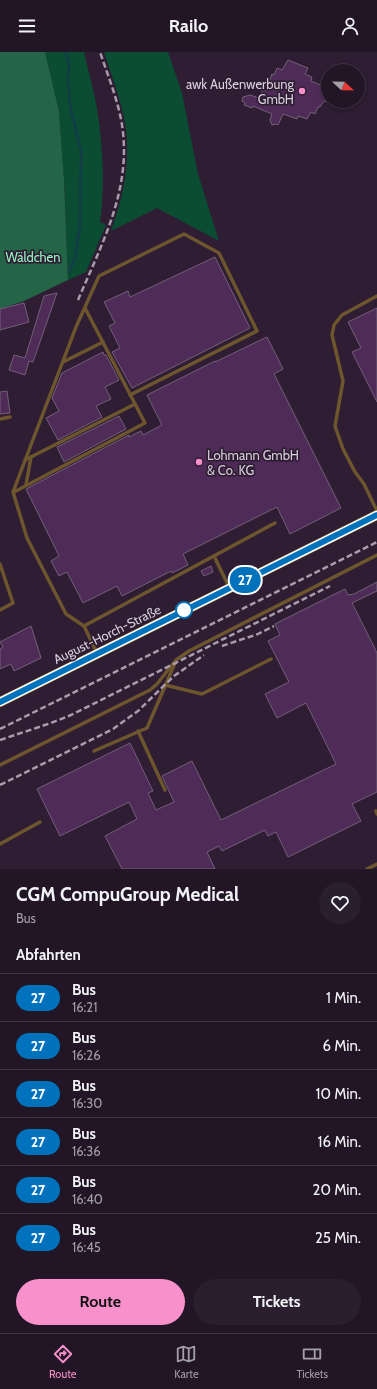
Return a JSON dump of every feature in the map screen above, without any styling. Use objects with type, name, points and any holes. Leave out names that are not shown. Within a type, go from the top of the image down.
[{"type":"main road","name":"August-Horch-Straße","points":[[0,702],[377,515]]},
{"type":"lane","points":[[98,654],[84,626],[66,614],[27,538],[13,492],[62,362],[99,276],[184,234],[220,253],[257,331],[130,395]]},
{"type":"lane","points":[[377,296],[342,316],[334,325],[332,335],[343,381],[335,426],[343,449],[355,472],[364,484],[377,511]]},
{"type":"lane","points":[[13,492],[145,423],[85,308]]},
{"type":"lane","points":[[62,362],[102,342]]},
{"type":"lane","points":[[25,460],[135,404]]},
{"type":"lane","points":[[0,419],[10,417]]},
{"type":"lane","points":[[26,485],[31,457]]},
{"type":"lane","points":[[84,626],[275,523]]},
{"type":"lane","points":[[0,765],[150,690],[157,684],[176,660],[189,651],[377,555]]},
{"type":"lane","points":[[214,556],[229,588]]},
{"type":"lane","points":[[0,564],[13,603],[0,610]]},
{"type":"lane","points":[[165,685],[202,694],[271,659]]},
{"type":"lane","points":[[94,751],[147,728],[176,660]]},
{"type":"lane","points":[[138,731],[165,790]]},
{"type":"lane","points":[[0,844],[40,822]]},
{"type":"lane","points":[[368,869],[377,864]]},
{"type":"green space","name":"Wäldchen","points":[[0,52],[45,52],[59,111],[64,180],[68,280],[24,301],[0,309]]},
{"type":"green space","points":[[45,52],[84,52],[96,102],[101,137],[103,179],[100,222],[106,225],[86,272],[68,280],[64,180],[59,111]]},
{"type":"green space","points":[[104,52],[168,52],[182,93],[198,174],[219,241],[157,208],[111,231],[123,191],[127,164],[127,137],[121,105]]},
{"type":"building","name":"awk Außenwerbung GmbH","points":[[288,60],[308,68],[305,74],[312,77],[311,81],[321,85],[321,106],[318,107],[315,114],[311,112],[307,119],[298,116],[297,119],[283,114],[278,125],[272,125],[270,120],[272,114],[253,106],[252,108],[244,105],[245,103],[242,101],[243,97],[250,95],[259,98],[263,89],[266,91],[272,74],[274,75],[277,68],[282,70]]},
{"type":"building","points":[[215,257],[250,328],[132,388],[112,352],[120,348],[109,326],[115,323],[104,302],[128,291],[130,297]]},
{"type":"building","points":[[57,293],[33,362],[29,361],[25,375],[9,370],[14,355],[25,358],[44,296]]},
{"type":"building","points":[[24,303],[29,322],[0,330],[0,309]]},
{"type":"building","points":[[377,308],[377,402],[352,352],[361,348],[348,322]]},
{"type":"building","name":"Lohmann GmbH & Co. KG","points":[[267,337],[283,369],[274,374],[341,508],[290,534],[277,507],[183,554],[188,565],[172,573],[171,571],[122,596],[117,586],[83,603],[67,572],[59,576],[51,561],[59,556],[26,489],[129,435],[129,437],[141,431],[143,435],[162,425],[147,395]]},
{"type":"building","points":[[103,352],[119,380],[105,387],[111,399],[96,406],[102,417],[58,440],[46,418],[59,411],[52,398],[62,373]]},
{"type":"building","points":[[7,391],[10,413],[0,414],[0,392]]},
{"type":"building","points":[[119,416],[126,429],[64,462],[57,447]]},
{"type":"building","points":[[211,566],[213,572],[204,576],[201,571]]},
{"type":"building","points":[[377,582],[377,591],[352,603],[377,653],[377,792],[352,804],[361,821],[288,857],[276,832],[268,836],[265,830],[222,851],[219,846],[207,852],[215,869],[122,869],[105,836],[137,819],[129,802],[60,836],[37,789],[130,743],[153,791],[148,793],[156,810],[174,802],[162,776],[192,761],[221,820],[336,764],[306,703],[277,718],[265,694],[289,682],[268,641],[280,635],[275,624],[345,589],[348,595],[354,594]]},
{"type":"building","points":[[31,626],[41,658],[14,671],[11,664],[0,669],[0,649],[3,647],[0,642]]},
{"type":"waterway","points":[[66,52],[69,64],[68,77],[70,105],[81,151],[80,225],[75,258],[69,272]]},
{"type":"railway","points":[[78,300],[113,215],[123,171],[124,149],[122,125],[118,106],[100,52]]},
{"type":"railway","points":[[0,729],[377,542]]},
{"type":"railway","points":[[0,740],[71,715],[330,586]]},
{"type":"railway","points":[[222,646],[258,634],[274,626]]},
{"type":"railway","points":[[0,785],[113,729],[138,711],[174,676],[204,655]]},
{"type":"bus line","name":"27","points":[[0,702],[377,515]]},
{"type":"place","name":"awk Außenwerbung GmbH","points":[[302,91]]},
{"type":"place","name":"Lohmann GmbH & Co. KG","points":[[199,462]]}]
